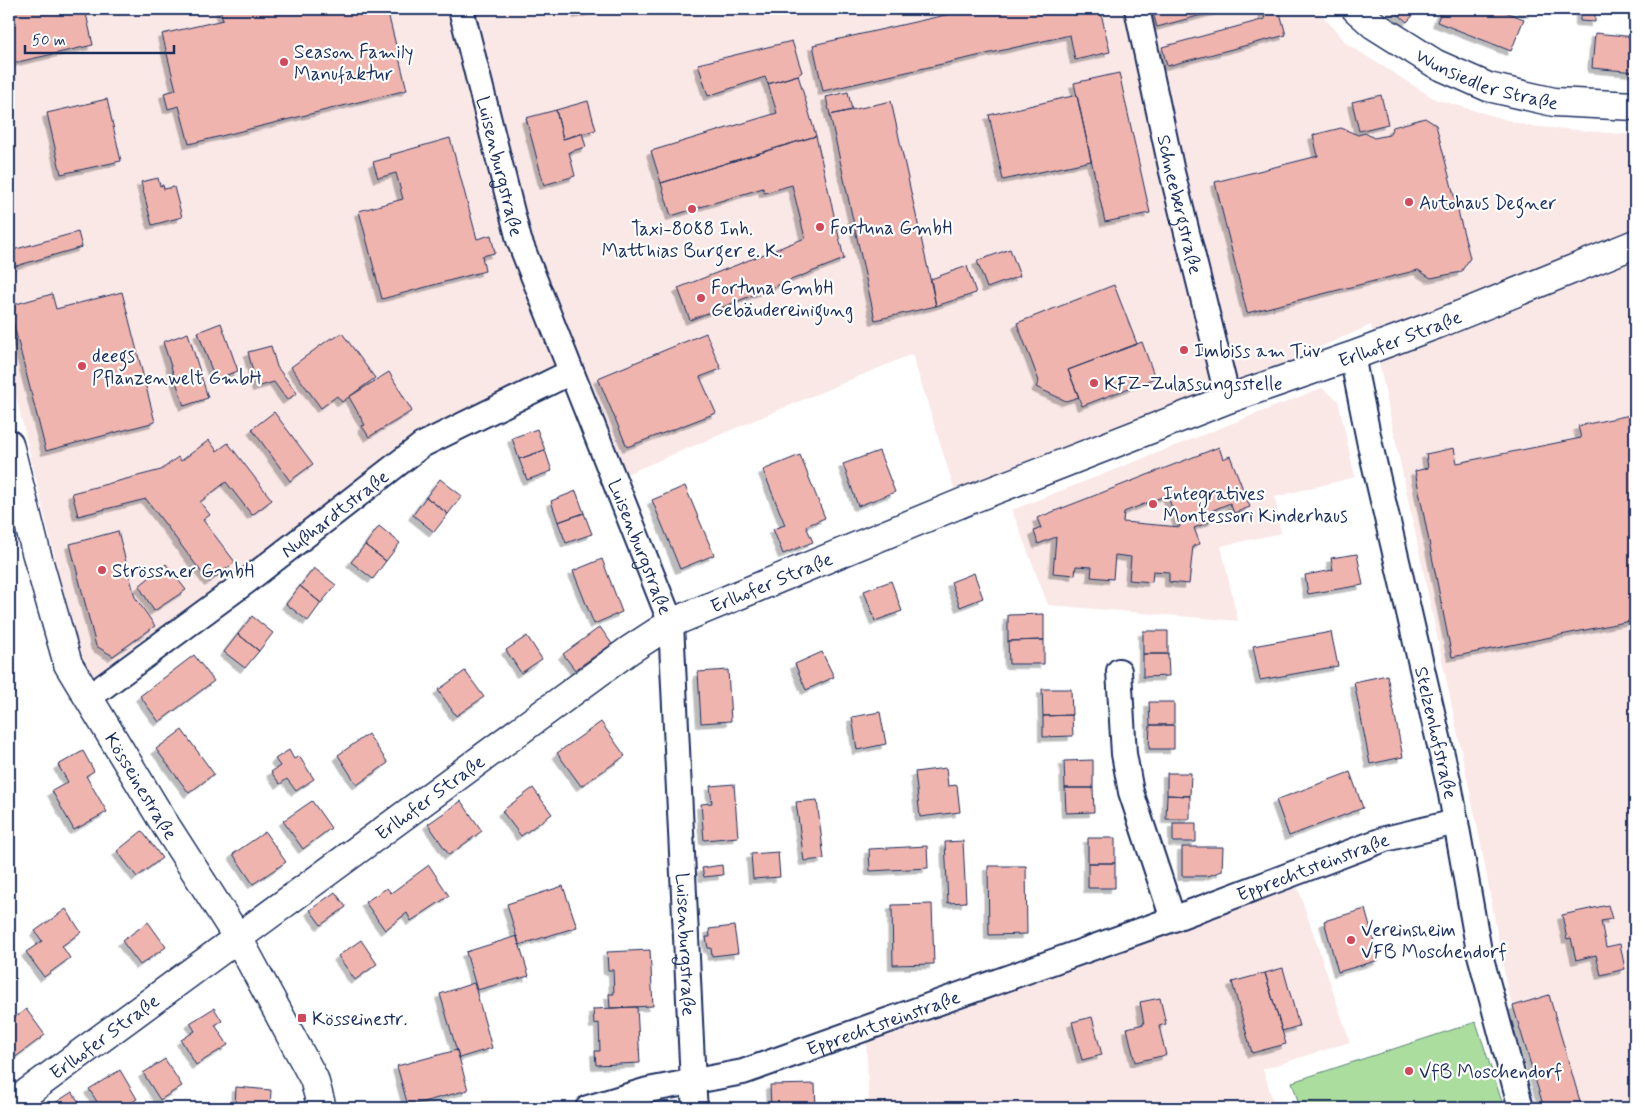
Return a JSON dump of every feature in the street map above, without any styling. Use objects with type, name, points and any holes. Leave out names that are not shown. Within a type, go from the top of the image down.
[{"type":"street","name":"Luisenburgstraße","points":[[461,9],[519,240],[671,623],[695,1108]]},
{"type":"street","name":"Schneebergstraße","points":[[1137,9],[1172,172],[1228,400]]},
{"type":"street","name":"Wunsiedler Straße","points":[[1356,9],[1374,24],[1436,64],[1488,87],[1554,102],[1635,106]]},
{"type":"street","name":"Erlhofer Straße","points":[[9,1106],[620,657],[671,623],[970,500],[1228,400],[1438,324],[1635,244]]},
{"type":"street","name":"Stelzenhofstraße","points":[[1352,356],[1370,444],[1450,789],[1478,951],[1521,1108]]},
{"type":"street","name":"Nußhardtstraße","points":[[88,698],[246,581],[422,445],[571,372]]},
{"type":"street","name":"Kösseinestraße","points":[[9,444],[36,552],[68,664],[161,818],[238,938],[314,1079],[322,1108]]},
{"type":"street","points":[[1119,671],[1124,754],[1131,792],[1173,919]]},
{"type":"street","name":"Epprechtsteinstraße","points":[[588,1108],[648,1090],[743,1072],[1173,919],[1385,839],[1456,822]]},
{"type":"shaded area","points":[[9,9],[1317,9],[1347,44],[1435,99],[1528,126],[1635,135],[1635,1108],[1544,1108],[1508,993],[1480,839],[1371,325],[959,504],[912,354],[617,478],[574,371],[388,463],[86,688],[9,367]]},
{"type":"shaded area","name":"Integratives Montessori Kinderhaus","points":[[1322,388],[1338,400],[1355,477],[1275,497],[1281,533],[1221,546],[1238,621],[1048,605],[1012,510]]},
{"type":"shaded area","points":[[1290,864],[1350,1042],[1263,1069],[1275,1108],[869,1108],[865,1013],[1071,946],[1185,900]]},
{"type":"green space","name":"VfB Moschendorf","points":[[1476,1022],[1504,1108],[1300,1108],[1292,1082]]},
{"type":"building","points":[[9,9],[85,9],[93,45],[9,64]]},
{"type":"building","name":"Season Family Manufaktur","points":[[220,9],[387,9],[407,90],[189,144],[179,106],[168,109],[164,93],[176,90],[162,34],[223,20]]},
{"type":"building","points":[[577,9],[599,9],[578,14]]},
{"type":"building","points":[[972,9],[1100,9],[1110,52],[1075,60],[1070,35],[823,91],[813,45]]},
{"type":"building","points":[[1152,9],[1224,9],[1157,27]]},
{"type":"building","points":[[1262,9],[1279,9],[1286,35],[1167,66],[1162,47],[1265,19]]},
{"type":"building","points":[[1392,9],[1419,9],[1407,22]]},
{"type":"building","points":[[1442,9],[1498,9],[1524,19],[1511,51],[1437,22]]},
{"type":"building","points":[[1521,9],[1533,9],[1532,13]]},
{"type":"building","points":[[1580,9],[1595,9],[1595,22],[1580,21]]},
{"type":"building","points":[[1595,33],[1635,37],[1635,72],[1592,68]]},
{"type":"building","points":[[792,41],[802,72],[798,75],[768,84],[765,77],[708,96],[698,64]]},
{"type":"building","points":[[1119,73],[1150,213],[1105,222],[1074,83]]},
{"type":"building","points":[[798,75],[816,136],[661,183],[651,151],[777,113],[768,84]]},
{"type":"building","points":[[848,92],[852,110],[830,115],[826,97]]},
{"type":"building","points":[[1077,95],[1091,161],[1003,180],[989,115]]},
{"type":"building","points":[[1381,95],[1388,124],[1359,131],[1352,102]]},
{"type":"building","points":[[107,99],[121,161],[61,174],[47,113]]},
{"type":"building","points":[[588,101],[596,130],[563,139],[556,110]]},
{"type":"building","points":[[891,101],[936,306],[875,320],[830,115]]},
{"type":"building","points":[[556,110],[563,139],[582,133],[586,147],[569,152],[575,176],[544,185],[526,118]]},
{"type":"building","points":[[1425,118],[1436,125],[1470,258],[1461,272],[1431,278],[1418,270],[1247,313],[1215,182],[1318,156],[1313,135],[1341,128],[1358,135],[1365,133],[1374,138],[1389,135],[1393,127]]},
{"type":"building","name":"Fortuna GmbH","points":[[816,136],[844,259],[690,320],[678,288],[805,238],[792,185],[764,193],[763,188],[671,216],[661,183]]},
{"type":"building","points":[[450,138],[477,239],[491,235],[495,253],[482,256],[485,271],[382,299],[359,211],[403,199],[396,173],[378,178],[373,162],[391,157],[390,155]]},
{"type":"building","points":[[158,178],[160,186],[163,185],[164,189],[174,187],[182,217],[152,225],[141,182]]},
{"type":"building","points":[[78,232],[82,247],[9,268],[9,251]]},
{"type":"building","points":[[1010,249],[1020,276],[987,288],[977,261]]},
{"type":"building","points":[[967,266],[976,293],[936,306],[931,279]]},
{"type":"building","points":[[1114,285],[1137,344],[1068,370],[1079,397],[1066,401],[1036,387],[1039,381],[1017,323]]},
{"type":"building","name":"deegs Pflanzenwelt GmbH","points":[[122,292],[155,422],[46,451],[9,306],[52,294],[56,309]]},
{"type":"building","points":[[221,323],[238,371],[215,379],[198,332]]},
{"type":"building","points":[[188,333],[208,398],[184,406],[163,342]]},
{"type":"building","points":[[342,333],[375,378],[342,402],[337,396],[321,408],[291,367],[331,338],[333,339]]},
{"type":"building","points":[[706,333],[721,369],[700,377],[716,413],[627,447],[598,378]]},
{"type":"building","points":[[1142,342],[1155,378],[1082,406],[1068,370]]},
{"type":"building","points":[[271,346],[277,367],[297,393],[287,400],[274,382],[257,387],[248,352]]},
{"type":"building","points":[[389,372],[412,411],[369,437],[362,426],[365,425],[349,397]]},
{"type":"building","points":[[274,412],[313,464],[290,481],[252,429]]},
{"type":"building","points":[[1635,414],[1635,620],[1452,657],[1415,471],[1428,468],[1426,454],[1454,448],[1457,463],[1581,438],[1578,426]]},
{"type":"building","points":[[537,429],[545,450],[519,459],[512,438]]},
{"type":"building","points":[[209,440],[217,451],[228,443],[272,500],[252,515],[226,482],[200,502],[210,515],[203,520],[235,562],[209,582],[146,499],[78,516],[72,493],[161,470],[178,457],[181,461]]},
{"type":"building","points":[[1219,447],[1223,459],[1230,456],[1250,507],[1234,513],[1230,503],[1211,511],[1214,520],[1194,528],[1200,544],[1193,546],[1189,584],[1169,582],[1169,572],[1153,571],[1152,582],[1129,580],[1131,557],[1115,555],[1113,579],[1091,577],[1092,567],[1076,566],[1075,575],[1053,573],[1056,537],[1038,544],[1034,531],[1041,528],[1037,518]],"holes":[[[1167,495],[1180,527],[1123,522],[1124,512]]]},
{"type":"building","points":[[545,450],[552,471],[527,480],[519,459]]},
{"type":"building","points":[[879,451],[895,492],[858,506],[843,464]]},
{"type":"building","points":[[800,455],[825,518],[806,526],[813,542],[783,554],[773,529],[785,525],[763,470]]},
{"type":"building","points":[[440,479],[462,496],[448,514],[426,497]]},
{"type":"building","points":[[685,486],[714,555],[680,569],[652,500]]},
{"type":"building","points":[[576,491],[584,513],[558,522],[551,501]]},
{"type":"building","points":[[426,497],[448,514],[434,532],[413,515]]},
{"type":"building","points":[[584,513],[592,534],[566,543],[558,522]]},
{"type":"building","points":[[379,526],[400,543],[386,561],[365,545]]},
{"type":"building","name":"Strössner GmbH","points":[[118,531],[135,597],[155,626],[113,656],[96,646],[70,544]]},
{"type":"building","points":[[365,545],[386,561],[373,579],[351,562]]},
{"type":"building","points":[[1357,554],[1363,585],[1308,594],[1305,575],[1333,570],[1331,558]]},
{"type":"building","points":[[602,559],[622,612],[594,624],[573,571]]},
{"type":"building","points":[[166,564],[186,590],[154,611],[139,586]]},
{"type":"building","points":[[314,568],[336,585],[321,603],[300,586]]},
{"type":"building","points":[[974,573],[983,598],[960,607],[951,582]]},
{"type":"building","points":[[891,581],[902,611],[875,621],[864,591]]},
{"type":"building","points":[[300,586],[321,603],[308,621],[286,604]]},
{"type":"building","points":[[1044,614],[1044,640],[1008,641],[1008,615]]},
{"type":"building","points":[[252,616],[273,633],[259,651],[238,634]]},
{"type":"building","points":[[600,627],[612,644],[575,670],[563,654]]},
{"type":"building","points":[[1143,631],[1168,631],[1168,654],[1143,654]]},
{"type":"building","points":[[1331,632],[1338,666],[1260,680],[1253,646]]},
{"type":"building","points":[[238,634],[259,651],[245,668],[224,652]]},
{"type":"building","points":[[527,636],[542,659],[521,673],[506,650]]},
{"type":"building","points":[[1044,640],[1044,664],[1009,664],[1008,641]]},
{"type":"building","points":[[822,652],[834,677],[806,690],[795,664]]},
{"type":"building","points":[[1143,654],[1168,654],[1169,676],[1143,677]]},
{"type":"building","points":[[194,655],[214,681],[159,722],[140,696]]},
{"type":"building","points":[[728,670],[731,721],[701,723],[698,672]]},
{"type":"building","points":[[465,671],[484,697],[456,716],[438,690]]},
{"type":"building","points":[[1387,675],[1403,757],[1370,764],[1354,682]]},
{"type":"building","points":[[1042,689],[1071,689],[1072,715],[1043,716]]},
{"type":"building","points":[[1149,702],[1174,702],[1174,725],[1150,725]]},
{"type":"building","points":[[880,712],[886,744],[857,750],[852,717]]},
{"type":"building","points":[[1072,715],[1073,736],[1043,737],[1043,716]]},
{"type":"building","points":[[601,722],[625,756],[581,786],[557,753]]},
{"type":"building","points":[[1150,725],[1174,725],[1174,749],[1149,749]]},
{"type":"building","points":[[182,730],[214,774],[189,793],[156,749]]},
{"type":"building","points":[[368,734],[388,763],[357,785],[338,755]]},
{"type":"building","points":[[289,750],[294,759],[299,756],[314,779],[296,791],[287,779],[280,784],[271,772],[280,766],[275,759]]},
{"type":"building","points":[[83,751],[94,771],[86,776],[107,812],[74,830],[52,791],[68,782],[58,765]]},
{"type":"building","points":[[1093,760],[1093,788],[1065,788],[1064,761]]},
{"type":"building","points":[[946,768],[948,786],[957,785],[960,812],[920,817],[915,772]]},
{"type":"building","points":[[1350,772],[1363,808],[1289,836],[1276,800]]},
{"type":"building","points":[[1167,773],[1191,773],[1190,796],[1167,795]]},
{"type":"building","points":[[734,784],[738,837],[704,840],[701,804],[712,803],[710,786]]},
{"type":"building","points":[[533,788],[552,814],[521,836],[502,811]]},
{"type":"building","points":[[1065,788],[1093,788],[1094,812],[1066,813]]},
{"type":"building","points":[[1167,795],[1190,796],[1190,819],[1166,819]]},
{"type":"building","points":[[817,800],[824,859],[804,861],[796,802]]},
{"type":"building","points":[[312,801],[331,828],[303,849],[283,821]]},
{"type":"building","points":[[461,801],[482,831],[449,855],[428,824]]},
{"type":"building","points":[[1173,823],[1196,823],[1196,842],[1173,842]]},
{"type":"building","points":[[142,831],[162,858],[137,877],[117,851]]},
{"type":"building","points":[[265,832],[286,862],[253,884],[233,854]]},
{"type":"building","points":[[1088,838],[1115,838],[1115,863],[1088,863]]},
{"type":"building","points":[[963,841],[966,902],[948,903],[945,842]]},
{"type":"building","points":[[927,846],[928,868],[870,871],[869,849]]},
{"type":"building","points":[[1182,847],[1223,847],[1222,871],[1208,876],[1182,876]]},
{"type":"building","points":[[778,852],[780,877],[753,879],[751,854]]},
{"type":"building","points":[[1088,863],[1115,863],[1115,888],[1088,888]]},
{"type":"building","points":[[429,865],[449,896],[411,921],[407,913],[385,930],[365,902],[387,888],[391,893]]},
{"type":"building","points":[[722,865],[723,875],[704,877],[702,868]]},
{"type":"building","points":[[988,866],[1026,866],[1027,934],[989,935]]},
{"type":"building","points":[[563,886],[577,927],[519,945],[507,904]]},
{"type":"building","points":[[335,892],[346,907],[321,925],[310,910]]},
{"type":"building","points":[[932,904],[934,964],[893,965],[892,905]]},
{"type":"building","points":[[1608,905],[1612,919],[1601,921],[1606,947],[1620,944],[1625,969],[1601,975],[1596,955],[1576,960],[1571,938],[1567,939],[1562,915]]},
{"type":"building","points":[[66,909],[81,932],[62,946],[70,958],[44,977],[26,952],[42,941],[35,931]]},
{"type":"building","name":"Vereinsheim VFB Moschendorf","points":[[1365,909],[1379,960],[1338,972],[1324,921]]},
{"type":"building","points":[[148,922],[166,947],[140,965],[122,941]]},
{"type":"building","points":[[734,926],[738,953],[712,956],[706,937],[710,937],[709,929]]},
{"type":"building","points":[[517,936],[529,976],[477,990],[466,952]]},
{"type":"building","points":[[361,940],[377,964],[355,980],[338,956]]},
{"type":"building","points":[[650,950],[653,1006],[610,1008],[609,994],[614,994],[613,970],[608,970],[607,952]]},
{"type":"building","points":[[1283,968],[1299,1026],[1282,1031],[1265,973]]},
{"type":"building","points":[[1265,973],[1286,1044],[1252,1053],[1232,982]]},
{"type":"building","points":[[474,983],[492,1048],[459,1058],[440,994]]},
{"type":"building","points":[[1549,995],[1582,1108],[1544,1108],[1513,1006]]},
{"type":"building","points":[[1160,998],[1166,1024],[1159,1026],[1166,1055],[1135,1062],[1127,1028],[1144,1024],[1140,1002]]},
{"type":"building","points":[[637,1007],[640,1063],[596,1065],[595,1051],[600,1051],[599,1023],[594,1024],[593,1009]]},
{"type":"building","points":[[214,1008],[222,1021],[215,1025],[228,1045],[196,1065],[181,1040],[195,1031],[190,1023]]},
{"type":"building","points":[[26,1009],[45,1035],[9,1062],[9,1022]]},
{"type":"building","points":[[1092,1017],[1102,1055],[1082,1060],[1072,1022]]},
{"type":"building","points":[[457,1050],[468,1090],[408,1106],[397,1066]]},
{"type":"building","points":[[165,1059],[182,1086],[160,1100],[143,1073]]},
{"type":"building","points":[[120,1070],[137,1099],[122,1108],[101,1108],[89,1089]]},
{"type":"building","points":[[815,1084],[816,1108],[771,1108],[770,1085]]},
{"type":"building","points":[[236,1087],[271,1090],[270,1108],[235,1108]]},
{"type":"building","points":[[72,1092],[83,1108],[47,1108]]},
{"type":"building","points":[[1177,1104],[1178,1108],[1161,1108]]},
{"type":"place","name":"Season Family Manufaktur","points":[[284,62]]},
{"type":"place","name":"Autohaus Degner","points":[[1409,202]]},
{"type":"place","name":"Taxi-8088 Inh. Matthias Burger e. K.","points":[[692,209]]},
{"type":"place","name":"Fortuna GmbH","points":[[820,227]]},
{"type":"place","name":"Fortuna GmbH Gebäudereinigung","points":[[701,298]]},
{"type":"place","name":"Imbiss am Tüv","points":[[1184,350]]},
{"type":"place","name":"deegs Pflanzenwelt GmbH","points":[[82,366]]},
{"type":"place","name":"KFZ-Zulassungsstelle","points":[[1094,383]]},
{"type":"place","name":"Integratives Montessori Kinderhaus","points":[[1153,504]]},
{"type":"place","name":"Strössner GmbH","points":[[102,570]]},
{"type":"place","name":"Vereinsheim VFB Moschendorf","points":[[1351,940]]},
{"type":"place","name":"Kösseinestr.","points":[[302,1018]]},
{"type":"place","name":"VfB Moschendorf","points":[[1409,1071]]}]
